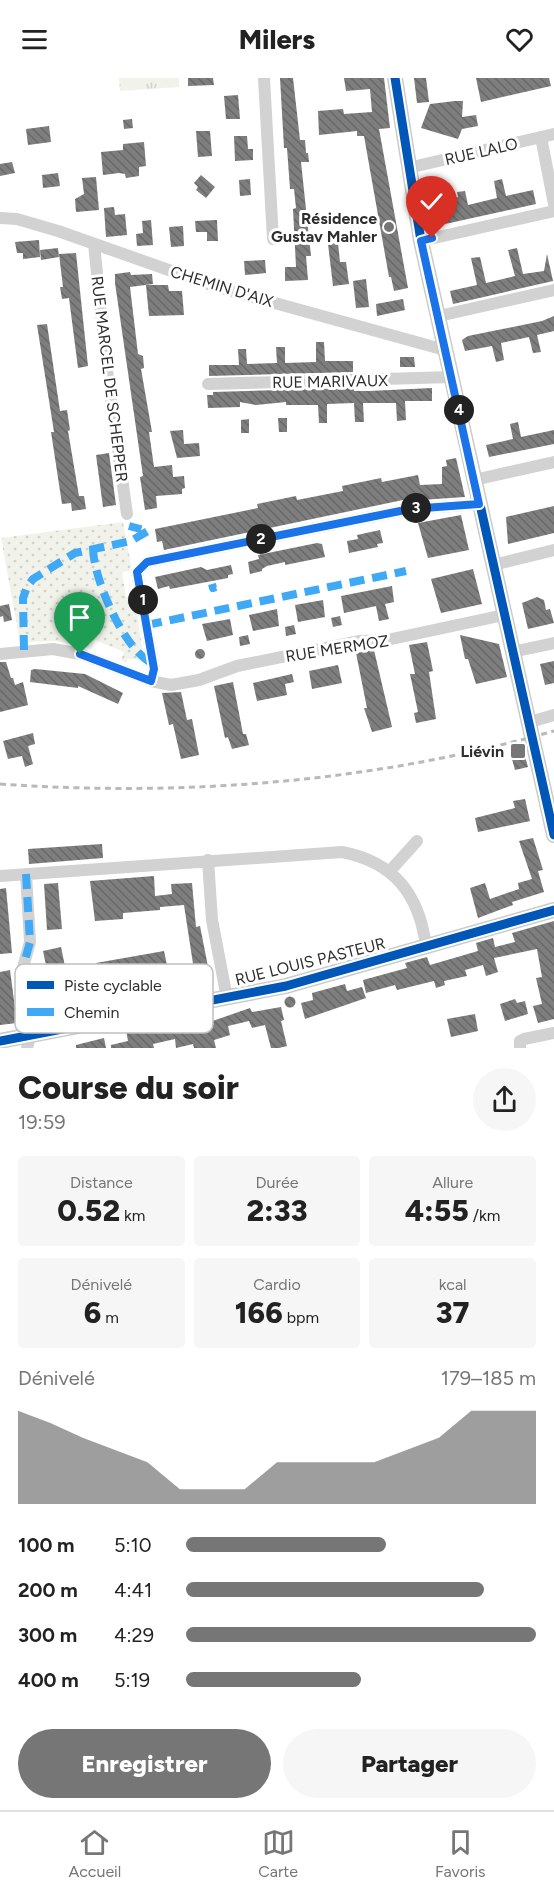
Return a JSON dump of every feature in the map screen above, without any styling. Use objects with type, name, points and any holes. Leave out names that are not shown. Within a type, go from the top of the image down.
[{"type":"street","points":[[264,78],[273,239]]},
{"type":"street","points":[[395,78],[421,241],[554,835]]},
{"type":"street","name":"RUE LALO","points":[[408,168],[554,134]]},
{"type":"street","points":[[541,136],[554,204]]},
{"type":"street","points":[[421,241],[554,211]]},
{"type":"street","name":"CHEMIN D'AIX","points":[[0,218],[47,228],[216,287],[445,350]]},
{"type":"street","name":"RUE MARCEL DE SCHEPPER","points":[[94,244],[107,370],[127,514]]},
{"type":"street","points":[[439,316],[554,290]]},
{"type":"street","name":"RUE MARIVAUX","points":[[208,384],[452,377]]},
{"type":"street","points":[[474,480],[554,462]]},
{"type":"street","points":[[0,654],[53,648],[89,657],[151,681],[154,669],[137,572],[147,562],[410,509],[479,504]]},
{"type":"street","points":[[493,565],[554,550]]},
{"type":"street","name":"RUE MERMOZ","points":[[151,681],[171,685],[199,680],[248,664],[360,641],[387,640],[504,615]]},
{"type":"street","points":[[512,651],[554,643]]},
{"type":"street","points":[[530,722],[554,715]]},
{"type":"street","points":[[389,872],[417,841]]},
{"type":"street","points":[[0,876],[342,852],[371,859],[389,872],[412,900],[423,928],[426,946]]},
{"type":"street","points":[[207,860],[212,920],[227,998]]},
{"type":"street","points":[[24,964],[30,942],[26,874]]},
{"type":"street","name":"RUE LOUIS PASTEUR","points":[[213,1001],[315,979],[554,910]]},
{"type":"street","name":"RUE LOUIS PASTEUR","points":[[0,1041],[28,1043],[72,1033]]},
{"type":"street","points":[[520,1045],[554,1033]]},
{"type":"green space","points":[[119,78],[179,78],[179,87],[120,91]]},
{"type":"green space","points":[[123,522],[131,565],[129,571],[122,572],[126,597],[135,600],[144,660],[128,659],[126,663],[121,660],[124,652],[95,640],[92,649],[57,641],[20,642],[1,538]]},
{"type":"building","points":[[188,78],[213,78],[214,85],[188,86]]},
{"type":"building","points":[[280,78],[293,78],[300,140],[305,140],[306,153],[308,153],[309,162],[301,162],[311,256],[306,256],[308,280],[285,281],[285,267],[296,267],[293,209],[296,208],[294,189],[290,189],[287,148],[284,148]]},
{"type":"building","points":[[344,78],[384,78],[390,128],[379,129],[408,288],[394,291],[391,277],[389,277],[364,136],[357,136],[357,131],[319,135],[318,111],[343,109],[344,114],[372,112],[370,89],[346,91]]},
{"type":"building","points":[[414,78],[426,78],[429,102],[417,103]]},
{"type":"building","points":[[476,78],[549,78],[551,86],[481,102]]},
{"type":"building","points":[[238,95],[240,119],[226,119],[224,96]]},
{"type":"building","points":[[463,101],[462,117],[476,115],[478,126],[462,129],[458,139],[421,128],[430,104]]},
{"type":"building","points":[[132,119],[133,128],[124,129],[123,120]]},
{"type":"building","points":[[49,126],[51,142],[28,145],[26,129]]},
{"type":"building","points":[[196,131],[210,131],[212,156],[198,157]]},
{"type":"building","points":[[234,136],[247,136],[248,149],[253,149],[253,160],[235,161]]},
{"type":"building","points":[[144,142],[146,166],[139,167],[139,176],[126,178],[125,174],[119,173],[103,175],[101,152],[123,150],[123,144]]},
{"type":"building","points":[[12,162],[15,173],[0,176],[0,164]]},
{"type":"building","points":[[58,173],[60,186],[43,188],[42,175]]},
{"type":"building","points":[[201,175],[215,187],[206,198],[196,190],[198,187],[194,183]]},
{"type":"building","points":[[96,177],[99,210],[76,212],[75,199],[84,194],[82,178]]},
{"type":"building","points":[[250,179],[251,195],[240,196],[239,180]]},
{"type":"building","points":[[502,179],[506,196],[533,190],[536,204],[436,226],[432,203],[458,197],[457,192],[465,191],[468,205],[497,198],[494,181]]},
{"type":"building","points":[[114,207],[115,215],[125,214],[127,235],[106,237],[104,208]]},
{"type":"building","points":[[151,220],[153,245],[137,246],[136,234],[143,233],[142,221]]},
{"type":"building","points":[[217,220],[218,241],[207,241],[207,232],[196,232],[195,221]]},
{"type":"building","points":[[183,226],[184,246],[171,247],[169,227]]},
{"type":"building","points":[[39,240],[40,257],[23,259],[23,253],[17,253],[15,242]]},
{"type":"building","points":[[338,243],[340,262],[346,262],[349,284],[333,286],[328,244]]},
{"type":"building","points":[[58,248],[59,257],[41,260],[40,250]]},
{"type":"building","points":[[517,248],[523,274],[544,271],[547,254],[553,281],[453,304],[450,291],[477,285],[471,258],[480,257],[486,283],[515,276],[508,250]]},
{"type":"building","points":[[76,253],[88,366],[78,368],[69,298],[62,299],[60,287],[63,287],[59,254]]},
{"type":"building","points":[[265,260],[266,273],[245,275],[244,261]]},
{"type":"building","points":[[130,272],[131,275],[152,274],[153,284],[130,287],[138,354],[143,356],[144,368],[141,369],[152,432],[149,432],[154,467],[172,465],[173,477],[184,476],[185,488],[182,489],[182,494],[156,496],[157,508],[145,510],[140,477],[143,476],[115,283],[115,274]]},
{"type":"building","points":[[366,279],[369,307],[356,308],[353,281]]},
{"type":"building","points":[[146,285],[168,285],[169,291],[182,291],[184,315],[149,316]]},
{"type":"building","points":[[403,299],[405,310],[377,316],[376,304]]},
{"type":"building","points":[[554,316],[554,331],[537,335],[541,352],[533,353],[529,337],[501,343],[504,360],[496,362],[492,346],[465,351],[462,340],[468,336],[542,321]]},
{"type":"building","points":[[47,324],[60,411],[67,410],[70,430],[68,431],[79,496],[84,496],[86,509],[72,511],[71,503],[62,504],[51,432],[54,432],[37,325]]},
{"type":"building","points":[[316,342],[324,342],[325,361],[353,361],[353,372],[209,376],[209,365],[239,365],[238,349],[246,349],[247,364],[277,363],[276,347],[285,347],[285,363],[316,362]]},
{"type":"building","points":[[400,357],[414,357],[415,367],[400,367]]},
{"type":"building","points":[[354,388],[354,391],[369,391],[432,388],[432,401],[405,401],[406,420],[397,421],[396,403],[363,403],[364,422],[355,422],[354,403],[327,404],[327,423],[319,423],[318,405],[286,405],[286,402],[256,405],[240,402],[240,407],[208,408],[207,395],[213,395],[213,392]]},
{"type":"building","points":[[278,418],[287,418],[287,432],[279,432]]},
{"type":"building","points":[[249,419],[249,433],[241,433],[241,420]]},
{"type":"building","points":[[518,422],[521,437],[554,430],[554,444],[489,457],[486,445],[513,439],[510,424]]},
{"type":"building","points":[[183,430],[184,444],[199,443],[200,456],[177,458],[170,431]]},
{"type":"building","points":[[109,453],[116,505],[103,507],[96,455]]},
{"type":"building","points":[[456,458],[465,497],[421,500],[422,496],[164,550],[162,541],[157,542],[155,529],[258,508],[257,504],[296,496],[297,500],[343,491],[342,486],[381,478],[382,482],[418,475],[420,485],[442,484],[442,467],[447,466],[446,460]]},
{"type":"building","points":[[554,506],[554,533],[508,544],[506,517]]},
{"type":"building","points":[[461,515],[469,550],[428,558],[418,523]]},
{"type":"building","points":[[380,530],[383,543],[377,544],[378,547],[349,553],[347,541],[358,539],[357,535]]},
{"type":"building","points":[[317,543],[322,544],[325,557],[267,566],[262,571],[250,574],[248,562],[259,559],[258,555]]},
{"type":"building","points":[[231,565],[233,574],[228,575],[228,578],[170,589],[169,586],[158,589],[155,577],[201,567],[207,570]]},
{"type":"building","points":[[473,569],[482,604],[441,613],[431,579]]},
{"type":"building","points":[[392,586],[394,602],[385,604],[389,619],[379,621],[376,606],[344,613],[341,596]]},
{"type":"building","points":[[537,597],[544,600],[546,610],[550,609],[554,623],[528,629],[522,603]]},
{"type":"building","points":[[323,600],[325,617],[298,622],[295,605]]},
{"type":"building","points":[[9,604],[12,620],[4,622],[3,616],[0,617],[0,606]]},
{"type":"building","points":[[277,609],[279,626],[253,631],[249,615]]},
{"type":"building","points":[[340,616],[342,625],[333,627],[331,618]]},
{"type":"building","points":[[230,619],[233,635],[207,641],[202,624]]},
{"type":"building","points":[[294,625],[296,634],[286,636],[285,627]]},
{"type":"building","points":[[248,635],[250,644],[240,646],[239,637]]},
{"type":"building","points":[[460,635],[499,644],[507,677],[476,684],[468,659],[465,659]]},
{"type":"building","points":[[427,642],[433,671],[429,672],[436,719],[416,723],[414,713],[418,712],[410,674],[415,674],[409,645]]},
{"type":"building","points":[[200,649],[204,650],[204,658],[200,659],[196,658],[195,654],[196,650]]},
{"type":"building","points":[[374,650],[392,727],[372,732],[364,708],[367,708],[356,653]]},
{"type":"building","points":[[554,661],[554,683],[545,685],[540,664]]},
{"type":"building","points":[[0,662],[6,662],[15,685],[23,682],[28,705],[0,712]]},
{"type":"building","points":[[338,665],[342,683],[312,689],[309,671]]},
{"type":"building","points":[[31,670],[85,674],[123,693],[118,704],[78,686],[78,688],[30,682]]},
{"type":"building","points":[[292,674],[294,682],[285,684],[287,695],[257,701],[253,683]]},
{"type":"building","points":[[233,682],[243,734],[246,734],[249,745],[232,749],[228,737],[225,738],[214,686]]},
{"type":"building","points":[[181,692],[187,720],[192,719],[199,755],[181,759],[173,724],[169,725],[162,693]]},
{"type":"building","points":[[33,733],[35,744],[28,746],[33,764],[25,767],[22,756],[8,759],[3,741]]},
{"type":"building","points":[[525,756],[528,767],[515,770],[512,759]]},
{"type":"building","points":[[525,799],[530,821],[478,832],[475,818],[515,808],[513,801]]},
{"type":"building","points":[[533,838],[543,870],[538,871],[544,892],[512,902],[513,905],[478,918],[470,888],[485,883],[490,899],[519,889],[518,883],[532,879],[519,841]]},
{"type":"building","points":[[102,844],[103,858],[29,864],[28,849]]},
{"type":"building","points":[[154,876],[155,896],[172,894],[171,884],[192,883],[196,927],[200,926],[207,964],[193,964],[184,905],[160,907],[160,910],[123,913],[123,919],[95,921],[90,881]]},
{"type":"building","points":[[58,883],[62,929],[47,930],[44,884]]},
{"type":"building","points":[[6,888],[12,953],[0,954],[0,889]]},
{"type":"building","points":[[554,921],[554,1019],[538,1023],[533,1006],[542,1004],[536,978],[542,977],[537,949],[494,958],[498,972],[486,976],[483,965],[465,970],[467,976],[444,981],[445,985],[436,988],[434,981],[397,990],[395,985],[366,993],[363,980],[407,968],[405,963],[427,957],[430,965],[478,951],[476,943],[493,938],[495,947],[515,942],[512,933]]},
{"type":"building","points":[[61,947],[65,964],[46,964],[43,951]]},
{"type":"building","points":[[164,951],[167,964],[96,964]]},
{"type":"building","points":[[10,970],[15,1023],[0,1025],[0,972]]},
{"type":"building","points":[[345,984],[347,991],[362,987],[366,998],[305,1019],[301,1003],[313,1000],[312,993]]},
{"type":"building","points":[[290,996],[296,1002],[290,1008],[284,1002]]},
{"type":"building","points":[[515,999],[517,1003],[525,1001],[528,1014],[505,1021],[500,1004]]},
{"type":"building","points":[[281,1007],[284,1020],[281,1021],[287,1046],[271,1048],[265,1025],[252,1028],[249,1021],[228,1026],[230,1035],[214,1040],[216,1048],[194,1048],[193,1044],[176,1048],[175,1039],[153,1044],[154,1048],[111,1048],[111,1045],[128,1041],[127,1033],[213,1033],[213,1021],[250,1008],[252,1012]]},
{"type":"building","points":[[475,1014],[478,1031],[451,1037],[447,1019]]},
{"type":"building","points":[[104,1038],[106,1048],[76,1048],[76,1045]]},
{"type":"railway","points":[[0,784],[70,788],[140,788],[280,782],[418,763],[554,731]]},
{"type":"marked path","points":[[24,650],[23,598],[33,579],[75,553],[131,541],[148,531],[129,526]]},
{"type":"marked path","points":[[93,548],[98,577],[113,613],[132,645],[143,657],[154,664]]},
{"type":"marked path","points":[[147,625],[406,571]]},
{"type":"marked path","points":[[212,584],[213,588],[216,587]]},
{"type":"marked path","points":[[24,964],[30,942],[26,874]]},
{"type":"marked path","points":[[30,1033],[30,1037]]},
{"type":"cycle path","points":[[395,78],[421,241],[554,835]]},
{"type":"cycle path","points":[[213,1000],[286,986],[554,910]]},
{"type":"cycle path","points":[[0,1041],[42,1033]]},
{"type":"place","name":"Résidence Gustav Mahler","points":[[389,227]]},
{"type":"place","name":"Liévin","points":[[518,751]]},
{"type":"route","points":[[80,654],[109,663],[151,681],[154,669],[137,572],[147,562],[410,509],[479,504],[421,241],[432,238]]}]
